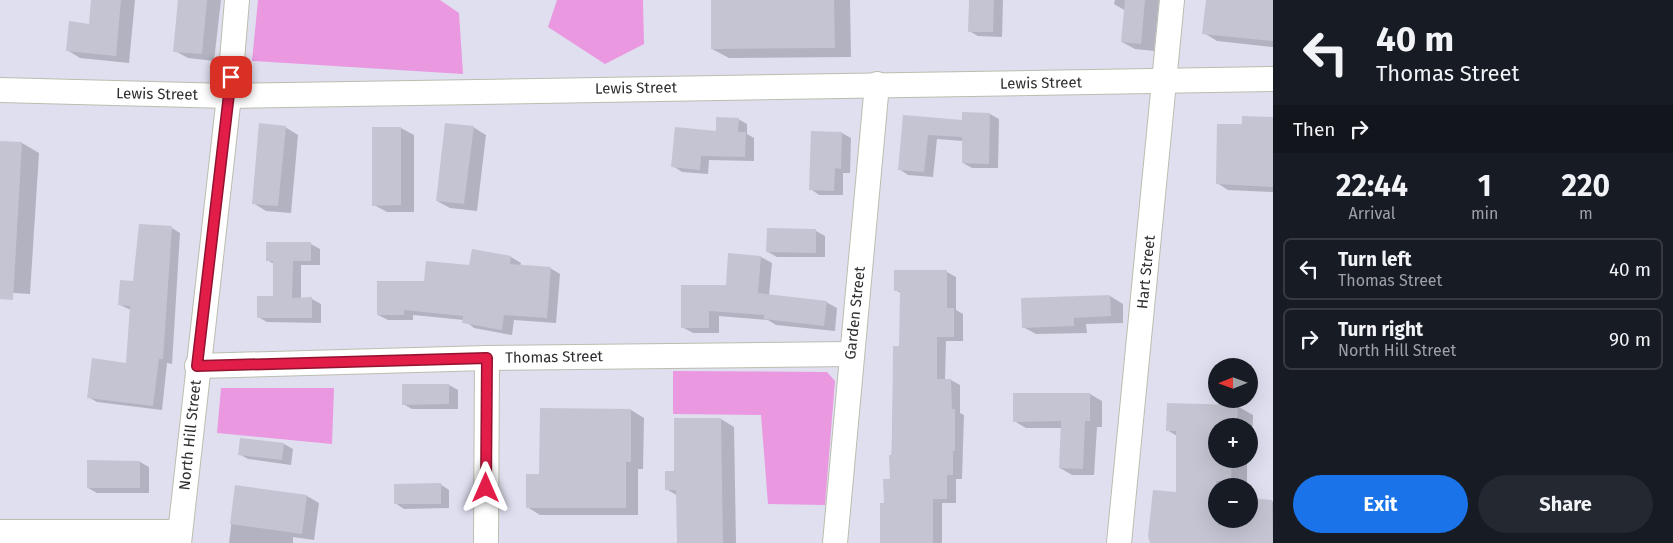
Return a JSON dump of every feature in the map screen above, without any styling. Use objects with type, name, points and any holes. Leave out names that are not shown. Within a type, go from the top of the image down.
[{"type":"street","name":"North Hill Street","points":[[179,538],[229,96],[237,0]]},
{"type":"street","name":"Hart Street","points":[[1119,543],[1172,0]]},
{"type":"street","name":"Lewis Street","points":[[0,90],[229,96],[1273,79]]},
{"type":"street","name":"Garden Street","points":[[835,543],[877,84]]},
{"type":"street","name":"Thomas Street","points":[[197,366],[487,358],[851,354]]},
{"type":"street","points":[[486,543],[487,358]]},
{"type":"street","points":[[0,532],[179,538]]},
{"type":"shaded area","points":[[258,0],[440,0],[459,13],[463,74],[252,61]]},
{"type":"shaded area","points":[[557,0],[643,0],[644,44],[605,64],[548,27]]},
{"type":"shaded area","points":[[673,371],[827,372],[835,381],[825,505],[768,504],[761,415],[673,414]]},
{"type":"shaded area","points":[[221,388],[334,388],[332,444],[217,433]]},
{"type":"building","points":[[91,0],[121,0],[116,56],[66,51],[69,21],[89,24]]},
{"type":"building","points":[[178,0],[207,0],[202,54],[173,52]]},
{"type":"building","points":[[711,0],[834,0],[835,48],[711,49]]},
{"type":"building","points":[[969,0],[994,0],[993,32],[968,32]]},
{"type":"building","points":[[1125,0],[1145,0],[1141,44],[1121,42]]},
{"type":"building","points":[[1206,0],[1273,0],[1273,41],[1202,34]]},
{"type":"building","points":[[962,112],[990,113],[989,164],[962,163],[962,137],[928,135],[924,172],[898,170],[903,115],[962,120]]},
{"type":"building","points":[[1242,116],[1273,117],[1273,187],[1216,184],[1217,124],[1242,124]]},
{"type":"building","points":[[716,117],[739,118],[738,132],[746,132],[745,157],[701,156],[700,170],[671,167],[675,127],[716,131]]},
{"type":"building","points":[[259,123],[286,126],[278,206],[252,204]]},
{"type":"building","points":[[445,123],[474,126],[464,204],[436,201]]},
{"type":"building","points":[[372,127],[401,127],[401,205],[372,206]]},
{"type":"building","points":[[811,131],[842,132],[841,169],[835,168],[834,191],[809,190]]},
{"type":"building","points":[[0,141],[22,142],[13,300],[0,299]]},
{"type":"building","points":[[139,224],[172,226],[163,359],[159,359],[153,406],[87,398],[92,358],[126,363],[130,306],[118,305],[120,280],[133,281]]},
{"type":"building","points":[[767,228],[816,229],[816,253],[766,252]]},
{"type":"building","points":[[266,242],[311,242],[311,261],[293,261],[292,298],[312,297],[312,318],[257,318],[257,296],[273,296],[273,261],[266,261]]},
{"type":"building","points":[[472,249],[511,256],[510,264],[551,267],[547,318],[504,315],[502,330],[462,323],[463,316],[404,310],[404,315],[377,315],[377,281],[424,281],[426,261],[469,265]]},
{"type":"building","points":[[728,253],[761,256],[758,293],[827,301],[824,326],[764,319],[764,315],[709,311],[709,328],[681,328],[681,285],[726,285]]},
{"type":"building","points":[[894,270],[947,270],[947,308],[954,308],[954,337],[937,337],[937,379],[951,379],[952,409],[955,409],[955,451],[953,451],[953,475],[947,475],[947,499],[933,499],[933,543],[880,543],[880,503],[884,503],[883,479],[890,479],[889,455],[892,455],[893,346],[899,346],[900,291],[894,291]]},
{"type":"building","points":[[1110,295],[1111,316],[1074,318],[1074,326],[1022,328],[1021,298]]},
{"type":"building","points":[[402,384],[449,384],[449,404],[402,405]]},
{"type":"building","points":[[1013,393],[1090,393],[1090,421],[1085,421],[1083,469],[1059,468],[1061,421],[1013,422]]},
{"type":"building","points":[[1167,403],[1208,404],[1208,408],[1238,408],[1237,418],[1208,418],[1208,468],[1232,468],[1231,478],[1208,478],[1208,528],[1258,528],[1258,499],[1272,500],[1273,543],[1150,543],[1148,536],[1153,490],[1176,492],[1176,431],[1166,431]]},
{"type":"building","points":[[540,408],[631,409],[631,462],[626,462],[626,508],[526,508],[526,474],[539,474]]},
{"type":"building","points":[[674,418],[721,418],[723,543],[677,543],[676,490],[665,490],[665,471],[674,471]]},
{"type":"building","points":[[240,438],[284,443],[282,460],[238,455]]},
{"type":"building","points":[[87,460],[140,461],[140,488],[87,488]]},
{"type":"building","points":[[441,483],[441,504],[394,504],[394,484]]},
{"type":"building","points":[[235,485],[307,495],[302,534],[230,524]]},
{"type":"route","points":[[231,77],[197,366],[487,358],[486,488]]}]
